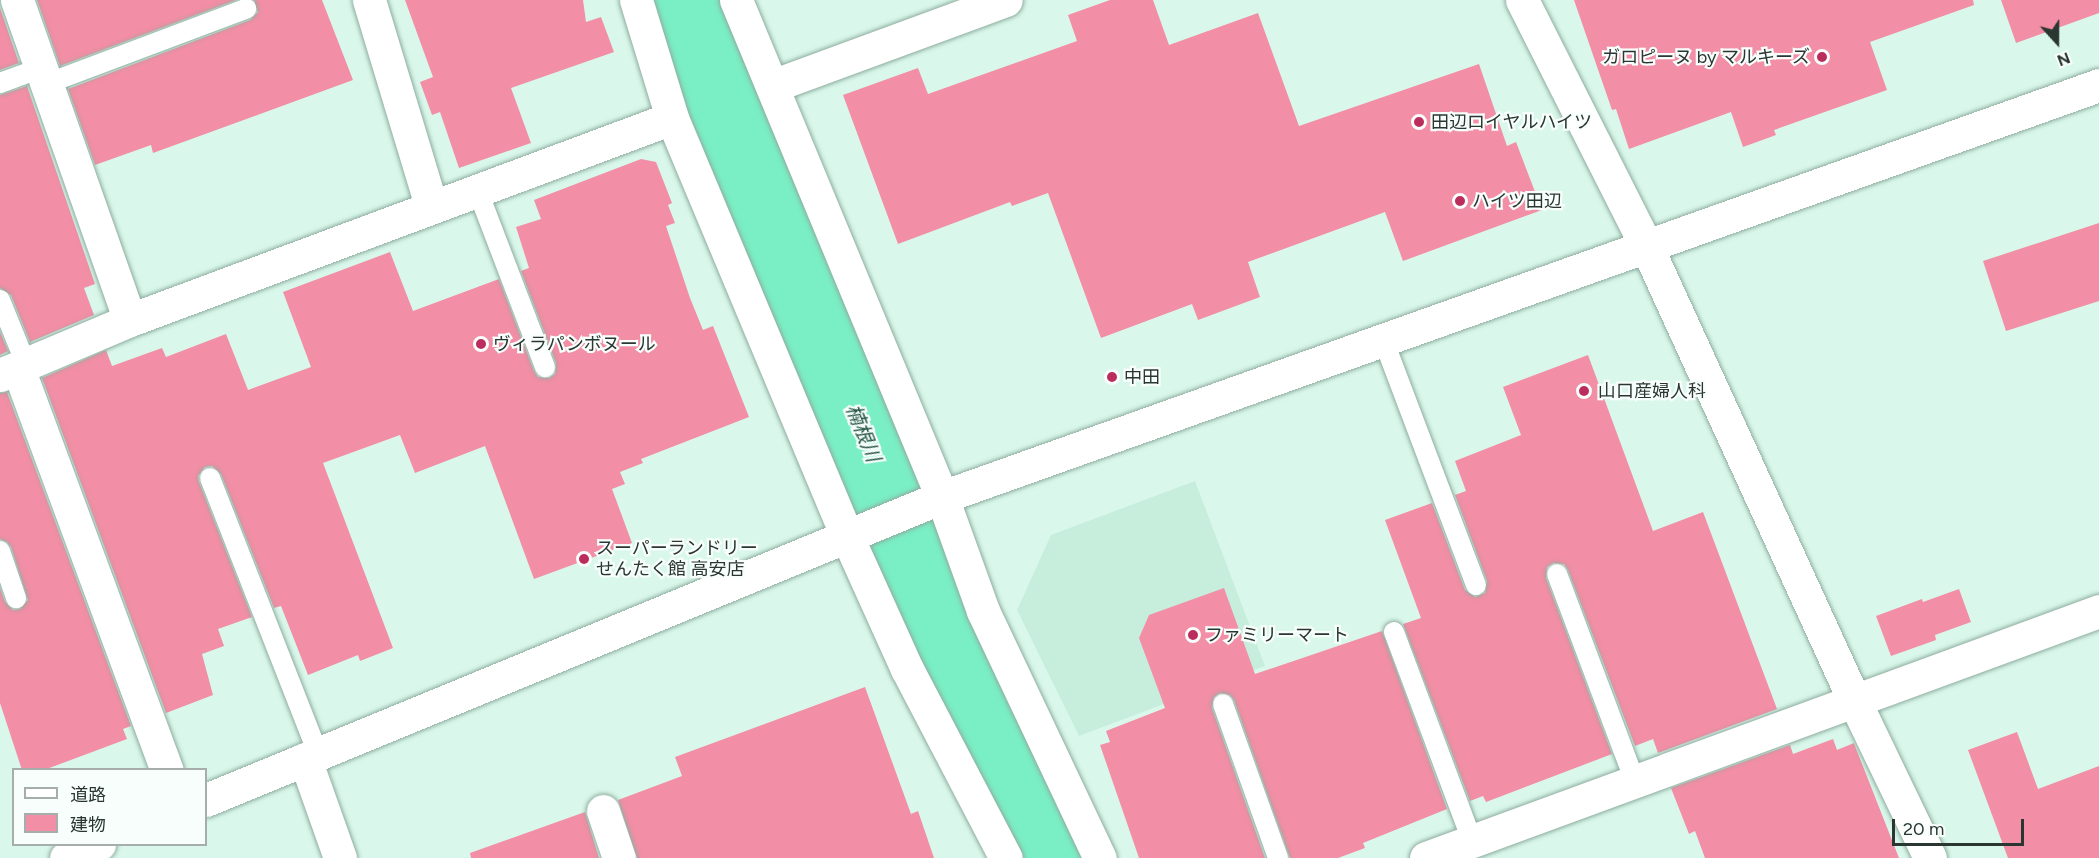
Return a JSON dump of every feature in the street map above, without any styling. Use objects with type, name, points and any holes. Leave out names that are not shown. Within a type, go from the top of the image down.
[{"type":"street","points":[[17,0],[130,320]]},
{"type":"street","points":[[369,0],[431,206]]},
{"type":"street","points":[[636,0],[672,118],[846,534],[907,669],[1006,858]]},
{"type":"street","points":[[736,0],[942,497],[983,611],[1100,858]]},
{"type":"street","points":[[772,86],[1006,0]]},
{"type":"street","points":[[1522,0],[1646,245],[1854,700],[1930,858]]},
{"type":"street","points":[[207,801],[846,534],[942,497],[2099,85]]},
{"type":"street","points":[[166,768],[15,369],[130,320],[672,118]]},
{"type":"street","points":[[1426,858],[2099,611]]},
{"type":"street","points":[[311,756],[340,858]]},
{"type":"street","points":[[603,811],[620,858]]},
{"type":"street","points":[[66,858],[94,846]]},
{"type":"lane","points":[[0,83],[43,76],[246,9]]},
{"type":"lane","points":[[477,189],[545,367]]},
{"type":"lane","points":[[0,300],[15,369]]},
{"type":"lane","points":[[1383,339],[1476,585]]},
{"type":"lane","points":[[210,478],[311,756]]},
{"type":"lane","points":[[0,551],[16,598]]},
{"type":"lane","points":[[1557,574],[1635,781]]},
{"type":"lane","points":[[1394,632],[1472,841]]},
{"type":"lane","points":[[1223,704],[1278,858]]},
{"type":"shaded area","points":[[1195,481],[1265,666],[1079,736],[1017,610],[1051,535]]},
{"type":"building","points":[[37,0],[236,0],[60,66]]},
{"type":"building","points":[[254,0],[322,0],[353,80],[153,153],[151,145],[95,165],[68,89],[250,20],[258,12]]},
{"type":"building","points":[[405,0],[583,0],[586,22],[601,17],[614,52],[511,88],[531,143],[459,168],[440,112],[432,115],[420,82],[433,77]]},
{"type":"building","points":[[1110,0],[1153,0],[1169,45],[1258,13],[1299,126],[1479,64],[1507,146],[1516,142],[1542,210],[1403,261],[1385,212],[1248,262],[1260,297],[1198,320],[1192,304],[1101,338],[1048,193],[1012,206],[1010,202],[898,244],[843,95],[918,68],[928,94],[1077,41],[1068,15]]},
{"type":"building","points":[[1574,0],[1973,0],[1974,5],[1870,42],[1887,90],[1774,130],[1776,135],[1743,147],[1731,112],[1629,149],[1616,109],[1612,110]]},
{"type":"building","points":[[2001,0],[2099,0],[2099,13],[2016,43]]},
{"type":"building","points":[[0,8],[19,63],[0,70]]},
{"type":"building","points":[[27,86],[95,284],[84,288],[94,315],[30,342],[11,295],[0,288],[0,95]]},
{"type":"building","points":[[641,159],[656,162],[672,203],[668,205],[675,223],[666,226],[690,298],[703,330],[713,326],[749,417],[641,459],[643,463],[620,472],[625,484],[612,489],[632,543],[534,579],[485,446],[415,473],[400,435],[323,463],[393,648],[360,661],[358,655],[308,675],[281,606],[274,608],[221,474],[212,466],[205,467],[198,476],[199,482],[252,617],[218,629],[224,646],[202,654],[213,695],[166,713],[42,378],[106,350],[112,366],[162,348],[166,357],[226,334],[248,390],[311,367],[283,292],[390,252],[413,311],[499,279],[534,371],[538,377],[549,378],[555,374],[556,363],[521,271],[529,268],[516,227],[541,219],[534,200]]},
{"type":"building","points":[[2099,223],[2099,301],[2006,331],[1983,261]]},
{"type":"building","points":[[0,332],[8,351],[0,355]]},
{"type":"building","points":[[1588,355],[1653,531],[1703,512],[1777,709],[1658,753],[1653,739],[1635,746],[1568,570],[1564,564],[1553,563],[1547,567],[1546,578],[1612,754],[1486,802],[1483,796],[1470,801],[1403,624],[1421,618],[1385,520],[1432,503],[1465,590],[1475,597],[1485,593],[1487,581],[1455,495],[1466,491],[1455,461],[1521,435],[1503,387]]},
{"type":"building","points":[[7,392],[131,726],[123,729],[127,739],[49,768],[21,768],[0,703],[0,588],[5,602],[13,610],[20,609],[28,600],[11,547],[0,539],[0,393]]},
{"type":"building","points":[[1224,588],[1255,674],[1382,631],[1447,809],[1363,843],[1365,848],[1338,858],[1290,858],[1234,700],[1230,695],[1220,693],[1214,697],[1212,708],[1265,858],[1139,858],[1100,745],[1110,742],[1106,731],[1165,708],[1139,638],[1149,615]]},
{"type":"building","points":[[1959,589],[1971,622],[1935,635],[1936,640],[1891,656],[1876,616],[1922,599],[1923,602]]},
{"type":"building","points":[[865,687],[911,814],[918,811],[934,858],[637,858],[618,800],[682,776],[675,757]]},
{"type":"building","points":[[2017,732],[2038,789],[2099,766],[2099,858],[2008,858],[1968,750]]},
{"type":"building","points":[[1833,739],[1837,750],[1854,743],[1899,858],[1705,858],[1695,831],[1689,834],[1671,788],[1790,745],[1793,754]]},
{"type":"building","points":[[585,812],[599,858],[471,858],[470,853]]},
{"type":"waterway","name":"楠根川","points":[[691,0],[725,98],[926,586],[1055,858]]},
{"type":"place","name":"ガロピーヌ by マルキーズ","points":[[1822,57]]},
{"type":"place","name":"田辺ロイヤルハイツ","points":[[1419,122]]},
{"type":"place","name":"ハイツ田辺","points":[[1460,201]]},
{"type":"place","name":"ヴィラパンボヌール","points":[[481,344]]},
{"type":"place","name":"中田","points":[[1112,377]]},
{"type":"place","name":"山口産婦人科","points":[[1584,391]]},
{"type":"place","name":"スーパーランドリー せんたく館 高安店","points":[[584,559]]},
{"type":"place","name":"ファミリーマート","points":[[1193,635]]}]
